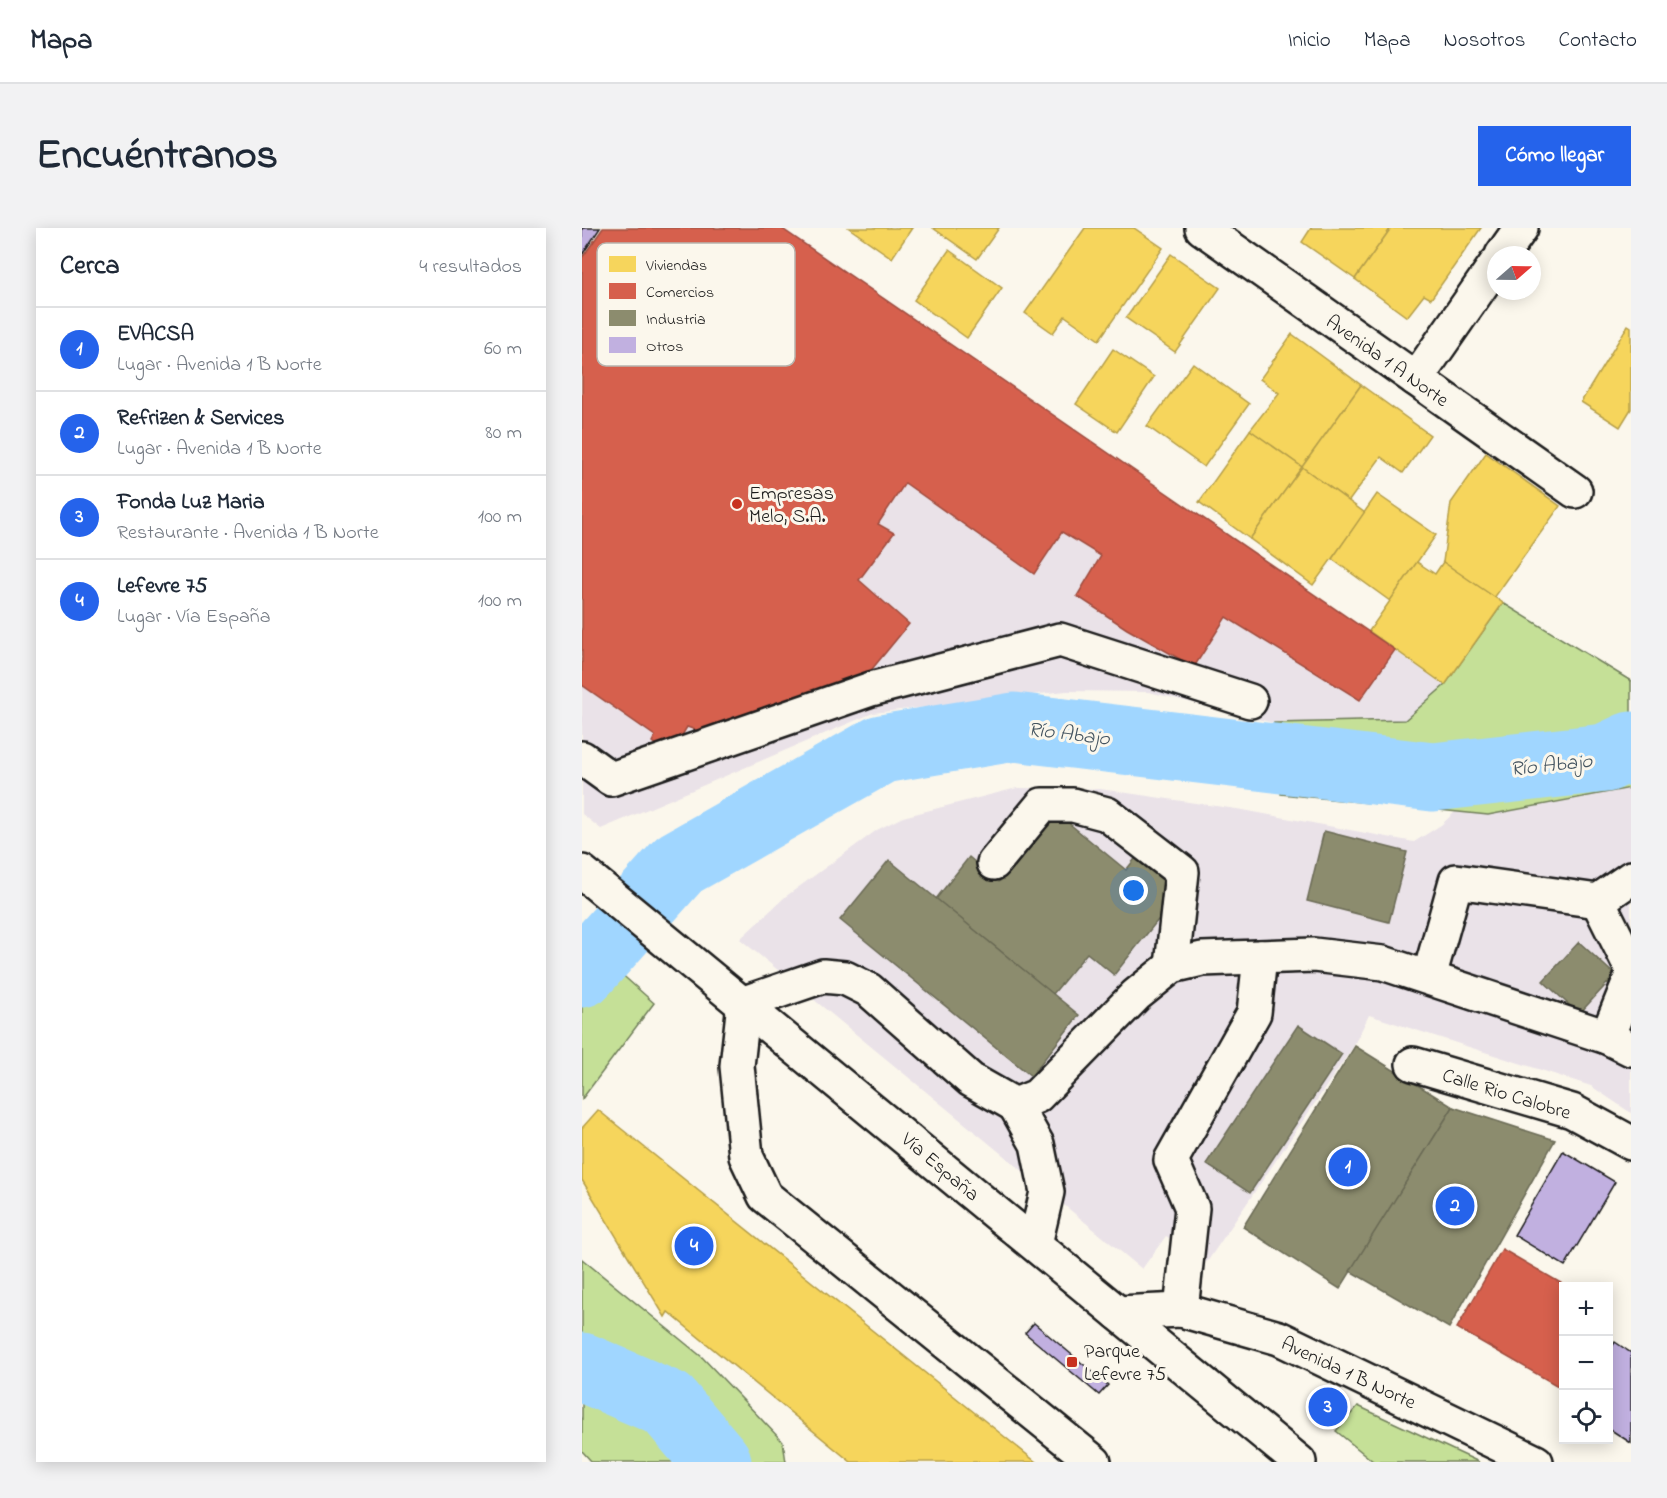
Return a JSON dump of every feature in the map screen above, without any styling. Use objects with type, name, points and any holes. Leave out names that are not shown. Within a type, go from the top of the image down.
[{"type":"street","name":"Avenida 1 A Norte","points":[[1202,228],[1575,491]]},
{"type":"street","points":[[1508,246],[1521,228]]},
{"type":"street","points":[[1416,379],[1487,277]]},
{"type":"street","points":[[582,758],[611,779],[871,689],[1060,640],[1250,701]]},
{"type":"street","points":[[994,863],[1042,805],[1073,806],[1107,814],[1182,872],[1172,966]]},
{"type":"street","name":"Vía España","points":[[582,872],[1299,1462]]},
{"type":"street","points":[[1429,977],[1456,881],[1598,901],[1631,878]]},
{"type":"street","points":[[1598,901],[1631,967]]},
{"type":"street","points":[[1015,1105],[1037,1096],[1136,995],[1172,966],[1202,959],[1314,955],[1383,963],[1619,1043],[1631,978]]},
{"type":"street","points":[[1181,1310],[1192,1208],[1171,1160],[1254,1013],[1260,957]]},
{"type":"street","points":[[1035,1244],[1047,1192],[1037,1144],[1015,1105],[971,1080],[869,990],[845,978],[823,976],[740,1000],[737,1066],[746,1156],[765,1196],[1094,1462]]},
{"type":"street","name":"Calle Rio Calobre","points":[[1413,1064],[1572,1111],[1631,1143]]},
{"type":"street","name":"Avenida 1 B Norte","points":[[1118,1313],[1181,1310],[1279,1338],[1536,1462]]},
{"type":"shaded area","name":"Empresas Melo, S.A.","points":[[603,228],[783,228],[1445,685],[1405,720],[1274,723],[1149,692],[1066,691],[873,713],[601,829],[582,814],[582,257]]},
{"type":"shaded area","points":[[1017,788],[1100,789],[1243,810],[1414,842],[1441,825],[1455,812],[1488,815],[1631,788],[1631,1113],[1591,1086],[1369,1015],[1353,1047],[1207,1262],[1166,1236],[1142,1269],[740,939],[785,897],[877,830],[903,817]]},
{"type":"green space","points":[[1503,603],[1631,681],[1631,788],[1488,815],[1281,794],[1274,723],[1405,720],[1445,685]]},
{"type":"green space","points":[[582,939],[654,1003],[582,1099]]},
{"type":"green space","points":[[582,1259],[702,1357],[783,1442],[786,1462],[592,1462],[582,1451]]},
{"type":"green space","points":[[1358,1406],[1479,1462],[1374,1462],[1336,1431]]},
{"type":"building: Viviendas","points":[[849,228],[912,228],[892,258]]},
{"type":"building: Viviendas","points":[[933,228],[999,228],[977,259]]},
{"type":"building: Viviendas","points":[[1085,228],[1134,228],[1163,248],[1099,340],[1065,316],[1053,333],[1025,313]]},
{"type":"building: Viviendas","points":[[1311,228],[1391,228],[1355,279],[1302,242]]},
{"type":"building: Viviendas","points":[[1391,228],[1481,228],[1431,299],[1424,295],[1407,317],[1355,279]]},
{"type":"building: Viviendas","points":[[949,250],[1002,288],[967,338],[914,300]]},
{"type":"building: Viviendas","points":[[1171,254],[1220,288],[1175,352],[1126,318]]},
{"type":"building: Viviendas","points":[[1628,325],[1631,327],[1631,409],[1620,427],[1581,402]]},
{"type":"building: Viviendas","points":[[1292,334],[1361,385],[1302,467],[1250,430],[1279,393],[1260,379]]},
{"type":"building: Viviendas","points":[[1113,349],[1154,377],[1117,432],[1076,404]]},
{"type":"building: Viviendas","points":[[1193,363],[1249,404],[1204,467],[1147,426]]},
{"type":"building: Viviendas","points":[[1361,385],[1430,435],[1403,473],[1381,457],[1349,501],[1302,467]]},
{"type":"building: Viviendas","points":[[1250,430],[1302,467],[1250,539],[1199,502]]},
{"type":"building: Viviendas","points":[[1486,453],[1560,506],[1494,598],[1443,562],[1451,503]]},
{"type":"building: Viviendas","points":[[1302,467],[1365,513],[1313,585],[1250,539]]},
{"type":"building: Viviendas","points":[[1377,494],[1436,535],[1390,601],[1332,559]]},
{"type":"building: Viviendas","points":[[1417,562],[1435,574],[1443,562],[1503,603],[1445,685],[1369,631]]},
{"type":"building: Viviendas","points":[[598,1110],[1036,1462],[851,1462],[668,1312],[665,1317],[582,1180],[582,1128]]},
{"type":"building: Comercios","name":"Empresas Melo, S.A.","points":[[603,228],[781,228],[1395,650],[1360,700],[1226,617],[1194,667],[1127,629],[1077,596],[1101,556],[1062,532],[1034,574],[905,483],[878,524],[894,533],[859,580],[909,624],[858,686],[707,734],[687,727],[670,755],[652,742],[655,736],[582,685],[582,258]]},
{"type":"building: Comercios","points":[[1502,1249],[1559,1282],[1559,1387],[1457,1328]]},
{"type":"building: Comercios","points":[[1326,1387],[1347,1405],[1330,1426],[1308,1408]]},
{"type":"building: Industria","points":[[1055,812],[1126,870],[1143,849],[1174,875],[1162,915],[1114,975],[1087,953],[1053,994],[936,899],[969,857],[999,882]]},
{"type":"building: Industria","points":[[1324,831],[1407,852],[1389,922],[1307,901]]},
{"type":"building: Industria","points":[[889,860],[1079,1015],[1031,1076],[840,920]]},
{"type":"building: Industria","points":[[1579,942],[1615,975],[1579,1014],[1543,981]]},
{"type":"building: Industria","points":[[1298,1025],[1342,1054],[1250,1193],[1206,1164]]},
{"type":"building: Industria","points":[[1355,1046],[1453,1107],[1340,1289],[1243,1227]]},
{"type":"building: Industria","points":[[1453,1107],[1555,1140],[1449,1328],[1350,1271]]},
{"type":"building: Otros","points":[[582,228],[600,228],[582,255]]},
{"type":"building: Otros","points":[[1563,1151],[1615,1182],[1565,1266],[1514,1235]]},
{"type":"building: Otros","points":[[1034,1323],[1108,1385],[1099,1395],[1025,1333]]},
{"type":"building: Otros","points":[[1615,1342],[1631,1353],[1631,1443],[1613,1431],[1613,1345]]},
{"type":"waterway","name":"Río Abajo","points":[[582,973],[679,864],[882,749],[1014,727],[1433,777],[1605,758],[1631,746]]},
{"type":"waterway","name":"Río Abajo","points":[[582,1367],[668,1404],[717,1462]]},
{"type":"place","name":"Empresas Melo, S.A.","points":[[737,504]]},
{"type":"place","name":"EVACSA","points":[[1348,1167]]},
{"type":"place","name":"Refrizen & Services","points":[[1455,1206]]},
{"type":"place","name":"Lefevre 75","points":[[694,1246]]},
{"type":"place","name":"Parque Lefevre 75","points":[[1072,1362]]},
{"type":"place","name":"Fonda Luz Maria","points":[[1328,1407]]}]
